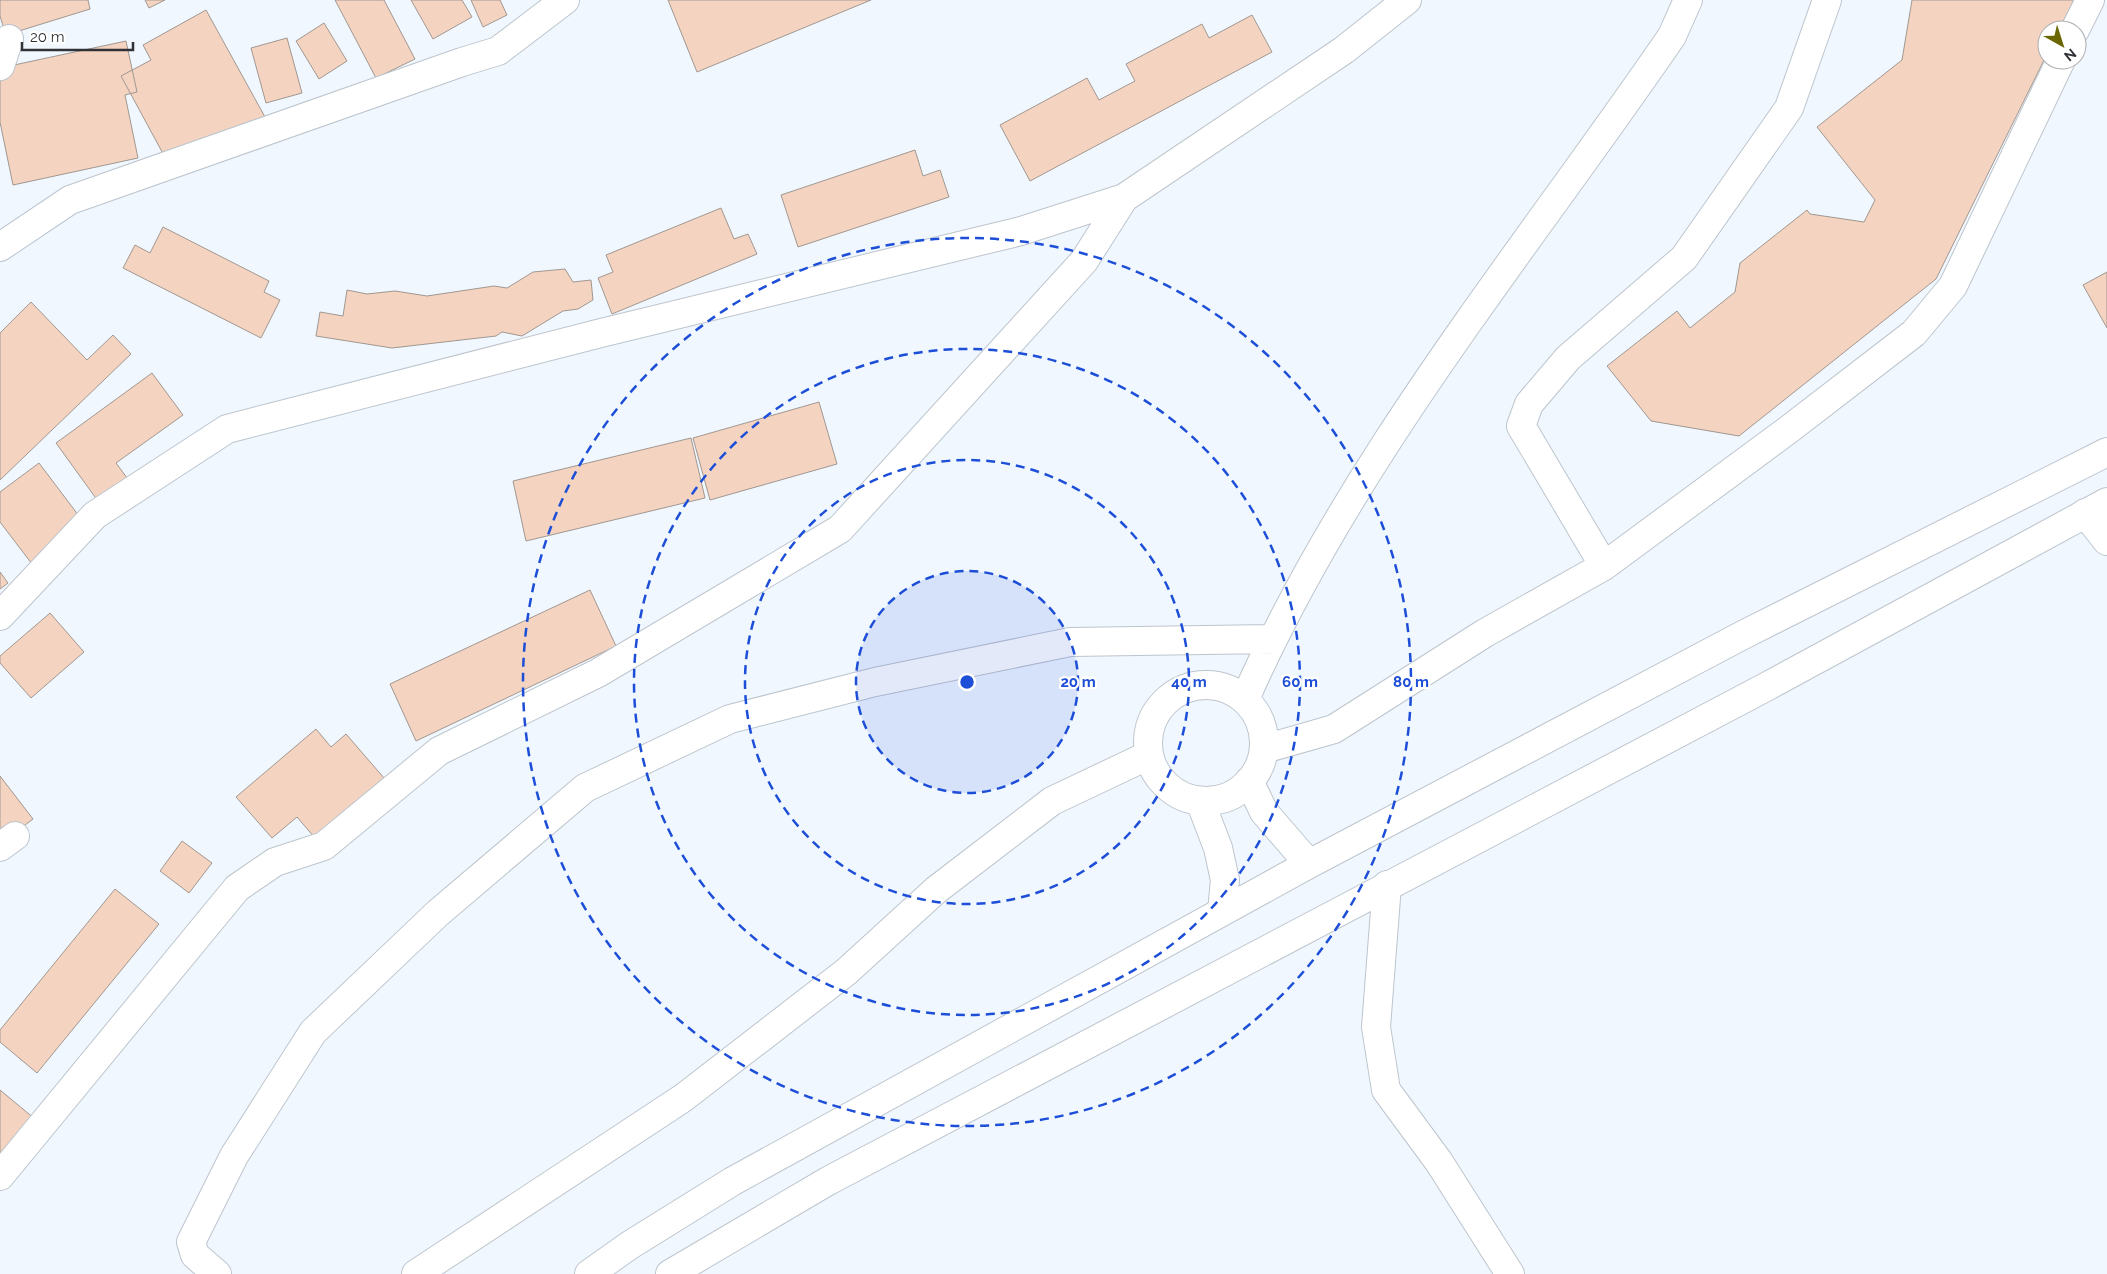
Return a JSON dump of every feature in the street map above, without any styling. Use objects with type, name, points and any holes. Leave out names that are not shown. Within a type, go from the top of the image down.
[{"type":"street","points":[[0,247],[70,200],[498,51],[565,0]]},
{"type":"street","points":[[0,616],[95,515],[227,428],[601,333],[1021,231],[1124,198],[1344,50],[1407,0]]},
{"type":"street","points":[[1245,699],[1272,638],[1335,525],[1417,396],[1672,36],[1688,0]]},
{"type":"street","points":[[1604,566],[1521,426],[1529,404],[1568,358],[1684,258],[1789,108],[1827,0]]},
{"type":"street","points":[[2080,20],[2090,0]]},
{"type":"street","points":[[0,66],[9,39]]},
{"type":"street","points":[[1264,749],[1334,730],[1485,633],[1604,566],[1788,430],[1914,333],[1953,286],[2056,70]]},
{"type":"street","points":[[0,1176],[237,888],[275,862],[324,846],[439,751],[598,673],[840,528],[1084,261],[1124,198]]},
{"type":"street","points":[[590,1274],[630,1245],[733,1181],[1222,911],[1743,635],[2107,452]]},
{"type":"street","points":[[670,1274],[828,1181],[1764,688],[2096,508],[2107,541]]},
{"type":"street","points":[[217,1274],[195,1255],[191,1242],[234,1156],[313,1032],[438,913],[585,788],[730,719],[875,682],[1070,642],[1272,638]]},
{"type":"street","points":[[1212,685],[1230,690],[1245,699],[1256,713],[1263,730],[1264,749],[1259,766],[1249,781],[1235,793],[1218,800],[1200,801],[1182,796],[1167,786],[1156,772],[1149,755],[1148,737],[1152,719],[1162,704],[1177,693],[1194,686],[1212,685]]},
{"type":"street","points":[[416,1274],[684,1098],[846,972],[936,890],[1052,801],[1149,755]]},
{"type":"street","points":[[1249,781],[1264,812],[1309,864]]},
{"type":"street","points":[[1200,801],[1218,848],[1225,880],[1222,911]]},
{"type":"street","points":[[1387,885],[1376,1027],[1386,1090],[1439,1162],[1510,1274]]},
{"type":"building","points":[[0,0],[88,0],[90,9],[6,35],[0,16]]},
{"type":"building","points":[[145,0],[165,0],[149,8]]},
{"type":"building","points":[[335,0],[384,0],[415,59],[376,78]]},
{"type":"building","points":[[411,0],[462,0],[472,17],[433,39]]},
{"type":"building","points":[[471,0],[500,0],[507,15],[483,27]]},
{"type":"building","points":[[668,0],[871,0],[697,72]]},
{"type":"building","points":[[1912,0],[2074,0],[2064,20],[2037,20],[2037,70],[2039,70],[1936,279],[1739,436],[1651,421],[1607,366],[1677,311],[1690,328],[1735,292],[1740,263],[1807,210],[1810,214],[1864,222],[1875,200],[1817,127],[1902,60]]},
{"type":"building","points":[[206,10],[265,117],[208,148],[167,161],[121,76],[151,60],[143,45]]},
{"type":"building","points":[[1252,15],[1272,52],[1030,181],[1000,125],[1087,78],[1099,100],[1135,81],[1126,64],[1202,24],[1209,38]]},
{"type":"building","points":[[324,23],[347,61],[319,79],[296,41]]},
{"type":"building","points":[[287,38],[302,93],[266,103],[251,48]]},
{"type":"building","points":[[126,41],[137,92],[125,95],[138,158],[13,185],[0,122],[0,68]]},
{"type":"building","points":[[915,150],[923,176],[940,170],[949,197],[798,247],[781,195]]},
{"type":"building","points":[[721,208],[734,239],[748,234],[757,254],[612,314],[598,278],[613,272],[606,255]]},
{"type":"building","points":[[163,227],[269,281],[264,292],[280,300],[261,338],[123,268],[135,245],[150,253]]},
{"type":"building","points":[[565,269],[573,282],[591,280],[593,300],[578,309],[563,311],[522,336],[502,332],[496,336],[392,348],[316,336],[320,312],[343,316],[347,290],[367,294],[395,291],[427,296],[494,286],[507,288],[533,272]]},
{"type":"building","points":[[2107,272],[2107,328],[2083,285]]},
{"type":"building","points":[[31,302],[87,360],[113,335],[131,354],[0,480],[0,333]]},
{"type":"building","points":[[152,373],[183,415],[116,463],[133,486],[103,508],[56,443]]},
{"type":"building","points":[[819,402],[837,464],[710,500],[693,438]]},
{"type":"building","points":[[691,438],[705,498],[526,541],[513,481]]},
{"type":"building","points":[[39,463],[85,524],[32,564],[0,522],[0,492]]},
{"type":"building","points":[[0,572],[8,583],[0,589]]},
{"type":"building","points":[[590,590],[616,646],[416,741],[390,684]]},
{"type":"building","points":[[50,613],[84,652],[31,698],[0,663],[0,656]]},
{"type":"building","points":[[316,729],[331,747],[346,734],[384,778],[315,838],[297,817],[272,838],[236,797]]},
{"type":"building","points":[[0,776],[33,819],[0,844]]},
{"type":"building","points":[[182,841],[212,863],[189,893],[160,871]]},
{"type":"building","points":[[115,889],[159,924],[37,1073],[0,1042],[0,1030]]},
{"type":"building","points":[[0,1090],[41,1124],[0,1173]]}]
